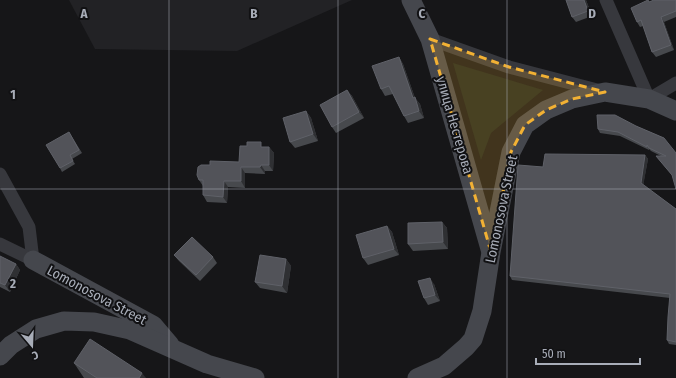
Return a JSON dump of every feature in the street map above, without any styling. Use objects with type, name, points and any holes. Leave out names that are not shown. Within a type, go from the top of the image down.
[{"type":"main road","name":"улица Нестерова","points":[[412,0],[430,39],[491,252]]},
{"type":"main road","name":"Lomonosova Street","points":[[417,378],[444,366],[473,339],[482,311],[491,252],[511,152],[526,125],[546,110],[572,99],[605,92],[649,99],[676,111]]},
{"type":"main road","name":"Lomonosova Street","points":[[33,260],[153,325],[174,350],[207,364],[255,378]]},
{"type":"main road","points":[[0,356],[11,345],[36,329],[64,321],[94,322],[130,330],[174,350]]},
{"type":"street","points":[[606,0],[649,99],[676,83]]},
{"type":"street","points":[[430,39],[509,67],[605,92]]},
{"type":"street","points":[[0,174],[29,227],[33,260]]},
{"type":"street","name":"Lomonosova Street","points":[[0,244],[33,260]]},
{"type":"highlighted area","points":[[430,39],[509,67],[605,92],[572,99],[546,110],[525,125],[511,152],[491,252]]},
{"type":"shaded area","points":[[69,0],[352,0],[237,51],[95,49]]},
{"type":"shaded area","points":[[453,63],[543,90],[491,133],[481,160]]},
{"type":"building","points":[[566,0],[584,0],[588,11],[572,17]]},
{"type":"building","points":[[648,0],[649,2],[654,0],[676,0],[676,11],[661,17],[671,45],[652,52],[641,20],[637,22],[631,8]]},
{"type":"building","points":[[399,57],[419,111],[404,116],[389,86],[381,89],[372,66]]},
{"type":"building","points":[[347,90],[359,112],[332,127],[320,105]]},
{"type":"building","points":[[306,111],[313,134],[290,142],[283,118]]},
{"type":"building","points":[[597,115],[615,115],[664,138],[676,153],[676,189],[672,175],[656,156],[666,156],[649,148],[647,145],[647,147],[618,132],[598,129]]},
{"type":"building","points":[[69,132],[79,150],[70,155],[73,161],[60,168],[46,145]]},
{"type":"building","points":[[247,142],[261,142],[261,147],[269,147],[269,165],[261,165],[260,167],[241,167],[241,181],[224,181],[223,197],[203,195],[203,180],[199,180],[197,175],[198,167],[201,165],[210,165],[210,161],[239,162],[240,146],[247,146]]},
{"type":"building","points":[[545,154],[645,155],[641,183],[676,209],[676,342],[667,340],[670,294],[510,276],[518,165],[543,167]]},
{"type":"building","points":[[442,222],[443,242],[408,244],[408,223]]},
{"type":"building","points":[[387,226],[394,249],[363,258],[356,235]]},
{"type":"building","points":[[192,237],[213,257],[196,275],[174,255]]},
{"type":"building","points":[[260,255],[286,259],[282,286],[255,282]]},
{"type":"building","points":[[0,256],[16,264],[5,285],[0,283]]},
{"type":"building","points":[[430,278],[435,295],[424,298],[418,281]]},
{"type":"building","points":[[90,339],[142,373],[139,378],[97,378],[74,363]]}]
